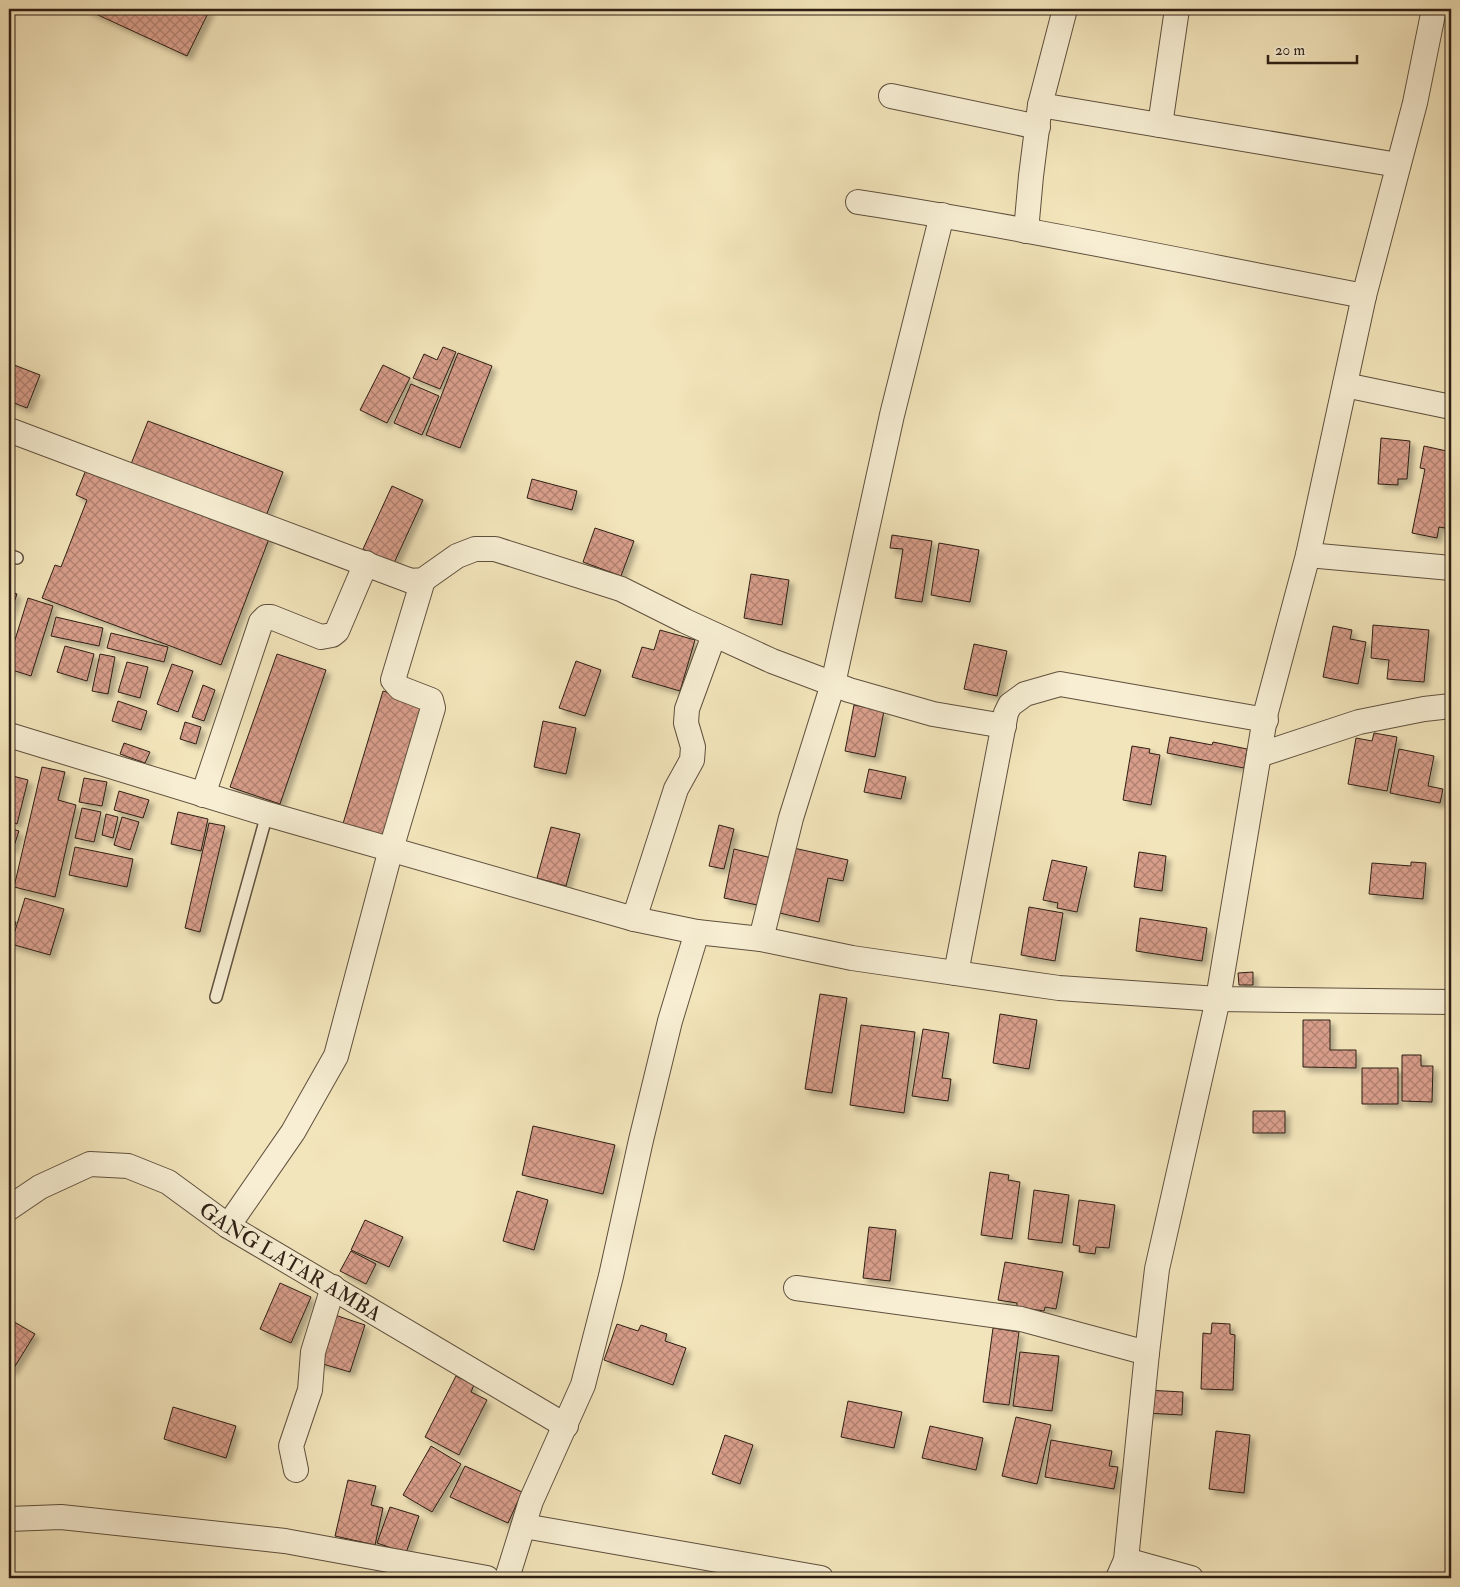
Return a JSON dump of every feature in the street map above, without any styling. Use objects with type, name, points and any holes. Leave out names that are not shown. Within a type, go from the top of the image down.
[{"type":"street","points":[[1026,231],[1039,116],[1064,9]]},
{"type":"street","points":[[1160,125],[1177,9]]},
{"type":"street","points":[[1192,1578],[1122,1569],[1157,1269],[1218,999],[1266,712],[1308,555],[1364,296],[1415,103],[1434,9]]},
{"type":"street","points":[[891,96],[1039,116],[1160,125],[1398,166]]},
{"type":"street","points":[[858,202],[942,215],[1364,296]]},
{"type":"street","points":[[761,939],[791,818],[833,684],[892,415],[942,215]]},
{"type":"street","points":[[1345,385],[1451,407]]},
{"type":"street","points":[[9,430],[411,581],[423,580],[457,556],[475,549],[495,549],[621,589],[772,661],[833,684],[933,714],[1004,726]]},
{"type":"street","points":[[1308,555],[1451,568]]},
{"type":"street","points":[[204,795],[261,622],[266,617],[271,617],[321,637],[332,635],[337,631],[366,563]]},
{"type":"street","points":[[228,1226],[293,1132],[336,1056],[433,708],[431,700],[400,688],[393,680],[423,580]]},
{"type":"street","points":[[634,919],[676,788],[692,760],[693,748],[686,723],[687,709],[714,635]]},
{"type":"street","points":[[956,973],[1006,712],[1010,705],[1024,694],[1060,684],[1266,720]]},
{"type":"street","points":[[1259,755],[1359,722],[1424,709],[1451,706]]},
{"type":"street","points":[[9,735],[392,850],[634,919],[697,932],[761,939],[852,958],[1059,988],[1218,999],[1451,1002]]},
{"type":"street","points":[[507,1578],[532,1501],[583,1385],[670,1021],[697,932]]},
{"type":"street","name":"GANG LATAR AMBA","points":[[9,1208],[40,1187],[90,1164],[128,1166],[168,1182],[228,1226],[566,1426]]},
{"type":"street","points":[[296,1470],[291,1446],[310,1390],[313,1352],[333,1287]]},
{"type":"street","points":[[796,1288],[1021,1319],[1146,1353]]},
{"type":"street","points":[[9,1519],[61,1517],[285,1541],[487,1578]]},
{"type":"street","points":[[524,1526],[820,1578]]},
{"type":"lane","points":[[216,997],[267,814]]},
{"type":"building","points":[[85,9],[210,9],[187,56]]},
{"type":"building","points":[[443,347],[456,352],[440,389],[413,378],[424,354],[437,360]]},
{"type":"building","points":[[458,353],[492,366],[460,448],[426,435]]},
{"type":"building","points":[[9,363],[40,375],[27,408],[9,401]]},
{"type":"building","points":[[383,365],[410,378],[387,423],[360,410]]},
{"type":"building","points":[[411,384],[439,396],[422,435],[394,423]]},
{"type":"building","points":[[148,421],[283,472],[266,516],[131,464]]},
{"type":"building","points":[[1381,438],[1410,441],[1407,479],[1398,479],[1398,485],[1378,484]]},
{"type":"building","points":[[1424,446],[1451,452],[1451,529],[1439,527],[1437,538],[1412,533],[1425,469],[1420,468]]},
{"type":"building","points":[[89,462],[272,531],[221,665],[42,598],[55,565],[61,567],[87,500],[76,495]]},
{"type":"building","points":[[532,479],[577,491],[572,510],[527,498]]},
{"type":"building","points":[[392,486],[423,500],[394,563],[363,549]]},
{"type":"building","points":[[595,528],[634,541],[621,576],[583,562]]},
{"type":"building","points":[[892,535],[932,541],[922,602],[895,598],[903,549],[890,548]]},
{"type":"building","points":[[939,543],[979,550],[970,602],[931,595]]},
{"type":"building","points":[[751,574],[789,580],[782,625],[744,618]]},
{"type":"building","points":[[9,591],[17,594],[9,617]]},
{"type":"building","points":[[28,598],[53,606],[31,676],[9,669],[9,659]]},
{"type":"building","points":[[56,617],[103,628],[99,646],[51,636]]},
{"type":"building","points":[[1373,625],[1429,630],[1424,682],[1387,679],[1389,660],[1371,658]]},
{"type":"building","points":[[1333,626],[1352,630],[1350,639],[1366,642],[1358,684],[1323,677]]},
{"type":"building","points":[[660,630],[695,640],[680,691],[632,677],[642,647],[654,650]]},
{"type":"building","points":[[111,633],[168,647],[164,662],[107,648]]},
{"type":"building","points":[[974,644],[1007,651],[997,696],[964,689]]},
{"type":"building","points":[[65,646],[94,654],[87,681],[57,672]]},
{"type":"building","points":[[100,654],[115,657],[108,694],[92,691]]},
{"type":"building","points":[[277,654],[326,670],[280,804],[230,787]]},
{"type":"building","points":[[576,661],[601,670],[585,716],[559,708]]},
{"type":"building","points":[[127,662],[148,667],[140,698],[118,692]]},
{"type":"building","points":[[172,664],[193,671],[178,712],[157,704]]},
{"type":"building","points":[[203,685],[215,690],[204,721],[192,717]]},
{"type":"building","points":[[383,691],[432,706],[391,842],[342,827]]},
{"type":"building","points":[[118,701],[147,711],[141,730],[112,721]]},
{"type":"building","points":[[854,705],[884,711],[875,757],[845,751]]},
{"type":"building","points":[[543,721],[576,728],[566,774],[534,767]]},
{"type":"building","points":[[185,722],[201,727],[196,744],[180,739]]},
{"type":"building","points":[[1374,733],[1397,737],[1387,791],[1348,784],[1356,738],[1372,741]]},
{"type":"building","points":[[1170,737],[1212,745],[1213,742],[1247,749],[1244,768],[1167,753]]},
{"type":"building","points":[[124,743],[150,752],[145,763],[120,754]]},
{"type":"building","points":[[1132,746],[1150,749],[1149,753],[1160,755],[1151,805],[1123,800]]},
{"type":"building","points":[[1399,749],[1434,756],[1428,786],[1443,789],[1440,803],[1390,793]]},
{"type":"building","points":[[42,767],[65,772],[58,800],[76,805],[55,897],[14,887]]},
{"type":"building","points":[[869,769],[906,777],[901,799],[864,792]]},
{"type":"building","points":[[9,775],[28,780],[17,824],[9,821]]},
{"type":"building","points":[[84,778],[107,782],[102,806],[79,802]]},
{"type":"building","points":[[119,791],[149,800],[143,818],[114,810]]},
{"type":"building","points":[[82,808],[101,812],[94,842],[75,838]]},
{"type":"building","points":[[178,812],[208,819],[201,851],[171,844]]},
{"type":"building","points":[[106,814],[118,817],[113,838],[102,835]]},
{"type":"building","points":[[122,817],[139,822],[130,850],[114,845]]},
{"type":"building","points":[[209,823],[225,826],[200,932],[185,928]]},
{"type":"building","points":[[719,825],[734,829],[724,869],[709,866]]},
{"type":"building","points":[[551,827],[580,834],[566,886],[537,878]]},
{"type":"building","points":[[9,828],[19,831],[13,849],[9,847]]},
{"type":"building","points":[[75,847],[133,859],[127,887],[69,875]]},
{"type":"building","points":[[789,847],[848,860],[843,881],[828,878],[819,922],[775,912]]},
{"type":"building","points":[[734,849],[772,858],[762,906],[724,898]]},
{"type":"building","points":[[1139,852],[1166,856],[1162,891],[1134,887]]},
{"type":"building","points":[[1052,860],[1087,867],[1077,912],[1057,908],[1058,903],[1043,900]]},
{"type":"building","points":[[1411,862],[1426,863],[1423,899],[1369,894],[1372,863],[1411,866]]},
{"type":"building","points":[[25,898],[64,909],[50,955],[11,944]]},
{"type":"building","points":[[1029,907],[1063,913],[1055,961],[1021,955]]},
{"type":"building","points":[[1140,918],[1207,928],[1202,961],[1136,951]]},
{"type":"building","points":[[9,920],[16,922],[9,947]]},
{"type":"building","points":[[1253,972],[1253,985],[1239,985],[1238,973]]},
{"type":"building","points":[[820,994],[847,998],[832,1093],[805,1089]]},
{"type":"building","points":[[1000,1014],[1037,1020],[1029,1069],[993,1063]]},
{"type":"building","points":[[1303,1020],[1330,1020],[1330,1050],[1356,1050],[1356,1068],[1303,1067]]},
{"type":"building","points":[[861,1025],[915,1032],[904,1113],[850,1105]]},
{"type":"building","points":[[923,1029],[949,1033],[942,1078],[951,1079],[948,1101],[912,1096]]},
{"type":"building","points":[[1402,1055],[1421,1055],[1421,1066],[1433,1066],[1432,1102],[1402,1101]]},
{"type":"building","points":[[1362,1068],[1398,1068],[1398,1104],[1362,1104]]},
{"type":"building","points":[[1253,1111],[1285,1111],[1285,1133],[1253,1133]]},
{"type":"building","points":[[533,1126],[615,1145],[603,1194],[522,1175]]},
{"type":"building","points":[[990,1172],[1009,1175],[1008,1180],[1020,1182],[1012,1239],[981,1235]]},
{"type":"building","points":[[1034,1190],[1069,1195],[1062,1243],[1028,1239]]},
{"type":"building","points":[[517,1191],[548,1200],[534,1250],[503,1241]]},
{"type":"building","points":[[1079,1200],[1115,1205],[1109,1248],[1096,1247],[1095,1254],[1079,1252],[1080,1246],[1073,1245]]},
{"type":"building","points":[[365,1220],[403,1237],[389,1267],[351,1250]]},
{"type":"building","points":[[869,1227],[896,1230],[890,1281],[863,1278]]},
{"type":"building","points":[[351,1251],[376,1264],[366,1284],[340,1271]]},
{"type":"building","points":[[1005,1262],[1063,1272],[1056,1309],[1045,1307],[1044,1311],[1017,1307],[1017,1303],[998,1300]]},
{"type":"building","points":[[280,1283],[311,1297],[291,1343],[260,1329]]},
{"type":"building","points":[[332,1314],[365,1325],[350,1372],[316,1362]]},
{"type":"building","points":[[9,1319],[35,1334],[12,1371],[9,1369]]},
{"type":"building","points":[[1212,1323],[1230,1324],[1230,1334],[1235,1335],[1233,1390],[1201,1389],[1203,1333],[1211,1334]]},
{"type":"building","points":[[617,1324],[638,1331],[641,1325],[667,1334],[665,1341],[686,1348],[673,1385],[604,1360]]},
{"type":"building","points":[[993,1328],[1019,1332],[1009,1405],[983,1402]]},
{"type":"building","points":[[1020,1352],[1059,1356],[1052,1411],[1013,1406]]},
{"type":"building","points":[[456,1376],[474,1385],[471,1392],[487,1400],[459,1455],[425,1437]]},
{"type":"building","points":[[1146,1390],[1183,1392],[1182,1415],[1145,1413]]},
{"type":"building","points":[[848,1401],[902,1412],[894,1448],[841,1437]]},
{"type":"building","points":[[173,1407],[236,1426],[226,1458],[164,1439]]},
{"type":"building","points":[[1016,1417],[1051,1425],[1037,1484],[1002,1476]]},
{"type":"building","points":[[930,1426],[983,1438],[976,1470],[922,1458]]},
{"type":"building","points":[[1216,1431],[1250,1435],[1244,1493],[1209,1489]]},
{"type":"building","points":[[725,1435],[753,1445],[740,1484],[712,1474]]},
{"type":"building","points":[[1051,1440],[1112,1451],[1109,1466],[1118,1467],[1114,1489],[1045,1477]]},
{"type":"building","points":[[431,1446],[461,1464],[432,1512],[403,1495]]},
{"type":"building","points":[[465,1466],[522,1492],[508,1523],[450,1497]]},
{"type":"building","points":[[348,1480],[376,1486],[371,1505],[383,1508],[375,1545],[335,1536]]},
{"type":"building","points":[[390,1507],[419,1516],[406,1553],[377,1543]]}]
